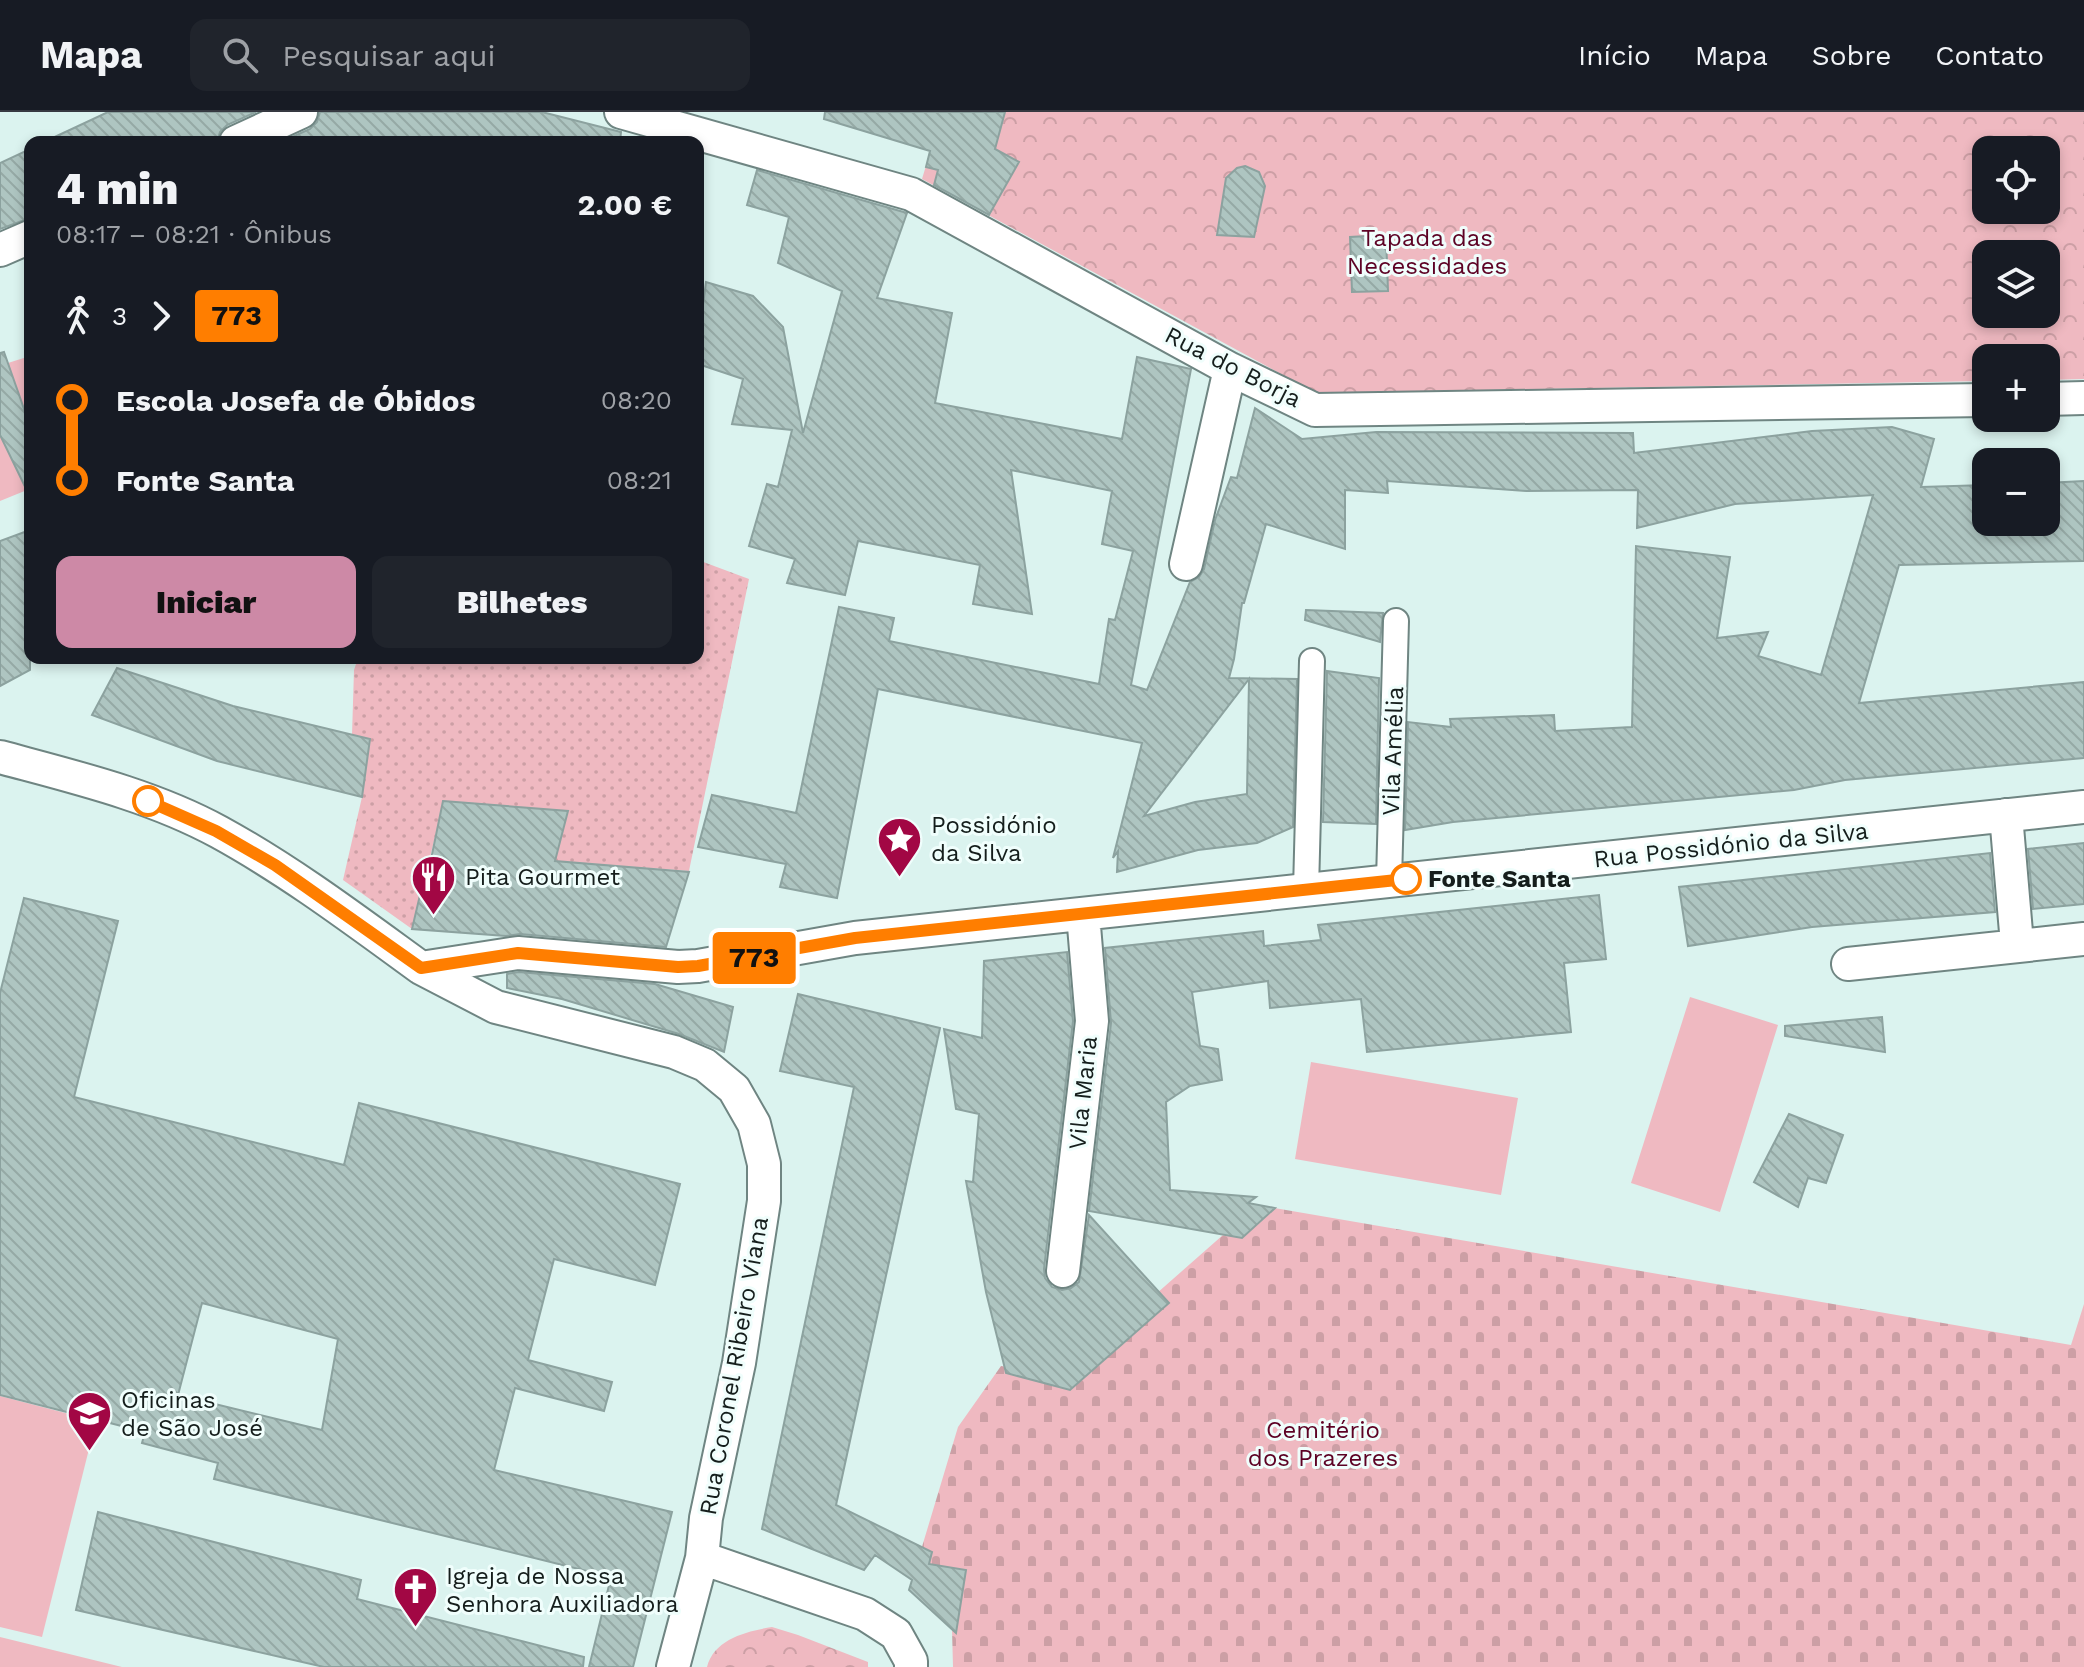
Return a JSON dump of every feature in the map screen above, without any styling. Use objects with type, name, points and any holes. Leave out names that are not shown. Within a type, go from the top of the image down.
[{"type":"street","points":[[249,136],[301,112]]},
{"type":"street","name":"Rua do Borja","points":[[621,112],[911,194],[1230,369],[1315,410],[1972,400]]},
{"type":"street","points":[[0,250],[24,240]]},
{"type":"street","points":[[1186,564],[1230,369]]},
{"type":"street","points":[[2060,399],[2084,398]]},
{"type":"street","name":"Vila Amélia","points":[[1389,881],[1396,621]]},
{"type":"street","points":[[1306,890],[1312,661]]},
{"type":"street","points":[[0,757],[141,798],[216,831],[323,897],[421,968]]},
{"type":"street","name":"Rua Possidónio da Silva","points":[[421,968],[518,953],[678,967],[698,966],[831,941],[2084,807]]},
{"type":"street","points":[[2006,815],[2017,944]]},
{"type":"street","name":"Vila Maria","points":[[1063,1271],[1092,1021],[1083,914]]},
{"type":"street","points":[[1848,964],[2084,939]]},
{"type":"street","name":"Rua Coronel Ribeiro Viana","points":[[421,968],[496,1007],[674,1052],[705,1065],[734,1089],[754,1124],[764,1164],[764,1201],[739,1363],[706,1518],[702,1558],[673,1667]]},
{"type":"street","points":[[702,1558],[865,1614],[896,1634],[911,1661],[911,1667]]},
{"type":"green space","name":"Tapada das Necessidades","points":[[942,112],[2084,112],[2084,379],[2060,380],[2060,344],[1972,344],[1972,381],[1316,393],[922,179]]},
{"type":"green space","points":[[24,358],[24,409],[8,363]]},
{"type":"green space","points":[[0,435],[24,484],[24,491],[0,501]]},
{"type":"green space","points":[[704,562],[749,579],[689,871],[555,861],[568,811],[444,801],[412,929],[343,880],[362,797],[370,739],[352,735],[356,664],[704,664]]},
{"type":"green space","points":[[1690,997],[1778,1025],[1720,1212],[1631,1183]]},
{"type":"green space","points":[[1311,1062],[1518,1098],[1501,1195],[1295,1159]]},
{"type":"green space","name":"Cemitério dos Prazeres","points":[[1257,1205],[2071,1345],[2084,1304],[2084,1667],[953,1667],[952,1629],[909,1590],[958,1427],[1001,1366],[1064,1375]]},
{"type":"green space","points":[[0,1396],[96,1421],[42,1637],[0,1627]]},
{"type":"green space","points":[[772,1627],[868,1662],[868,1667],[707,1667],[711,1657],[724,1643],[742,1634]]},
{"type":"green space","points":[[0,1637],[122,1667],[0,1667]]},
{"type":"building","points":[[108,112],[256,112],[227,125],[219,136],[57,136]]},
{"type":"building","points":[[320,112],[542,112],[621,132],[621,136],[294,136],[317,122]]},
{"type":"building","points":[[825,112],[1005,112],[995,149],[1019,162],[989,215],[934,185],[938,170],[926,167],[930,151],[824,119]]},
{"type":"building","points":[[24,152],[24,220],[0,229],[0,163]]},
{"type":"building","points":[[1245,166],[1259,172],[1265,186],[1254,237],[1217,235],[1226,178],[1237,168]]},
{"type":"building","points":[[757,170],[907,213],[877,298],[952,313],[935,403],[1122,439],[1137,357],[1191,369],[1131,685],[1147,690],[1190,582],[1199,577],[1204,569],[1215,520],[1231,477],[1237,478],[1255,408],[1302,439],[1376,432],[1633,433],[1634,453],[1812,431],[1892,427],[1934,439],[1921,487],[1972,485],[1972,536],[2060,536],[2060,482],[2084,481],[2084,561],[1899,565],[1859,703],[2084,682],[2084,758],[1845,780],[1794,790],[1453,822],[1405,830],[1408,722],[1451,727],[1450,719],[1554,715],[1555,731],[1632,727],[1636,546],[1730,557],[1717,638],[1768,632],[1758,656],[1821,675],[1873,495],[1735,504],[1637,528],[1638,490],[1526,491],[1387,481],[1388,493],[1345,490],[1345,549],[1266,524],[1242,603],[1229,678],[1297,679],[1293,827],[1257,843],[1198,850],[1117,872],[1118,851],[1113,858],[1142,743],[878,689],[837,898],[780,887],[786,864],[698,847],[712,795],[796,813],[839,607],[894,618],[889,641],[1099,684],[1109,619],[1115,620],[1133,551],[1102,544],[1112,491],[1011,470],[1032,614],[973,604],[980,565],[858,541],[845,595],[787,583],[795,559],[749,546],[767,484],[778,487],[792,430],[732,424],[743,379],[704,366],[706,282],[753,296],[783,327],[803,433],[842,291],[778,263],[789,217],[747,205]],"holes":[[[1249,679],[1247,794],[1195,802],[1144,816]]]},
{"type":"building","points":[[1386,235],[1388,291],[1352,292],[1350,237]]},
{"type":"building","points":[[4,352],[24,409],[24,485],[0,435],[0,353]]},
{"type":"building","points":[[24,532],[24,664],[30,664],[30,670],[0,686],[0,541]]},
{"type":"building","points":[[1306,610],[1383,613],[1380,642],[1305,620]]},
{"type":"building","points":[[117,668],[233,706],[370,739],[362,797],[217,761],[92,715]]},
{"type":"building","points":[[1327,671],[1379,678],[1376,824],[1323,822]]},
{"type":"building","points":[[443,801],[568,811],[555,861],[689,872],[666,947],[520,934],[506,936],[412,929],[424,878],[427,879]]},
{"type":"building","points":[[2084,843],[2084,904],[2033,909],[2028,849]]},
{"type":"building","points":[[1990,853],[1995,912],[1812,927],[1688,946],[1679,887]]},
{"type":"building","points":[[1599,895],[1606,959],[1564,963],[1571,1032],[1367,1052],[1361,999],[1270,1008],[1268,981],[1192,992],[1200,1046],[1218,1049],[1222,1080],[1190,1086],[1166,1102],[1170,1190],[1256,1197],[1248,1203],[1275,1208],[1242,1238],[1089,1211],[1111,1023],[1105,948],[1263,931],[1264,946],[1321,940],[1318,925]]},
{"type":"building","points":[[24,898],[118,921],[74,1097],[344,1165],[359,1103],[680,1184],[655,1285],[554,1259],[528,1360],[612,1382],[604,1411],[515,1388],[494,1470],[672,1512],[633,1667],[589,1667],[611,1577],[214,1479],[218,1463],[142,1443],[145,1432],[0,1395],[0,993]],"holes":[[[202,1303],[338,1339],[322,1430],[178,1395]]]},
{"type":"building","points":[[1067,952],[1073,1021],[1045,1278],[1052,1287],[1062,1290],[1079,1282],[1089,1215],[1169,1303],[1070,1390],[1006,1373],[986,1292],[966,1181],[973,1182],[979,1114],[956,1109],[944,1029],[982,1038],[984,961]]},
{"type":"building","points":[[519,972],[655,984],[733,1007],[724,1052],[679,1034],[562,999],[507,988],[507,974]]},
{"type":"building","points":[[798,994],[940,1028],[836,1505],[932,1552],[929,1564],[966,1570],[956,1633],[909,1590],[912,1580],[875,1555],[864,1570],[762,1529],[854,1087],[780,1071]]},
{"type":"building","points":[[1882,1017],[1885,1052],[1785,1036],[1785,1026]]},
{"type":"building","points":[[1789,1114],[1843,1135],[1826,1183],[1808,1178],[1798,1207],[1754,1182]]},
{"type":"building","points":[[98,1512],[361,1580],[357,1599],[584,1657],[583,1667],[324,1667],[76,1610]]},
{"type":"bus line","name":"773","points":[[148,801],[216,831],[275,865],[421,968],[518,953],[678,967],[698,966],[855,938],[1406,879]]},
{"type":"place","name":"Possidónio da Silva","points":[[900,878]]},
{"type":"place","name":"Fonte Santa","points":[[1406,879]]},
{"type":"place","name":"Pita Gourmet","points":[[434,916]]},
{"type":"place","name":"Oficinas de São José","points":[[90,1453]]},
{"type":"place","name":"Igreja de Nossa Senhora Auxiliadora","points":[[415,1629]]}]
